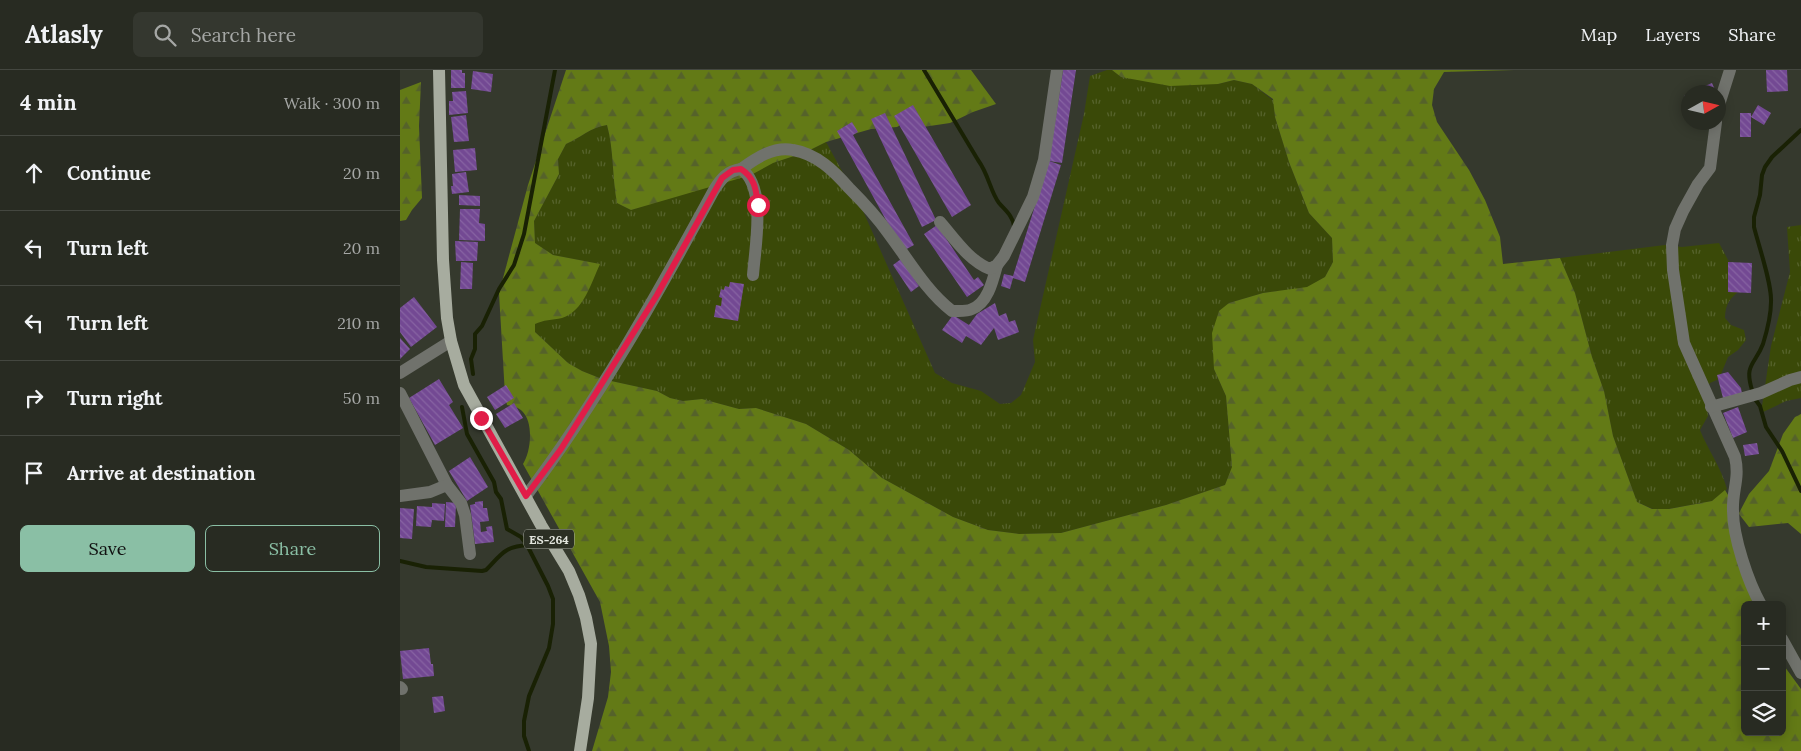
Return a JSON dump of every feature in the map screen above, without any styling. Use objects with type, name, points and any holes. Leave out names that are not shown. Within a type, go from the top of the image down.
[{"type":"main road","name":"ES-264","points":[[439,70],[446,318],[464,385],[569,571],[586,618],[591,644],[588,698],[580,751]]},
{"type":"street","points":[[526,496],[561,449],[657,295],[722,178],[733,170],[741,169],[758,156],[776,151],[792,150],[824,163],[888,231],[931,290],[952,310],[972,310],[979,305],[992,285],[997,265],[1004,256],[1033,197],[1044,160],[1058,70]]},
{"type":"street","points":[[1725,85],[1730,70]]},
{"type":"street","points":[[1715,130],[1710,168],[1698,184],[1675,229],[1672,245],[1672,270],[1684,343],[1736,462],[1738,477],[1733,513],[1736,532],[1748,576],[1758,601]]},
{"type":"street","points":[[741,169],[749,174],[755,186],[758,205],[753,275]]},
{"type":"street","points":[[940,222],[975,261],[990,268],[997,265]]},
{"type":"street","points":[[400,373],[451,341]]},
{"type":"street","points":[[1711,407],[1762,393],[1801,377]]},
{"type":"street","points":[[400,394],[447,485],[461,503],[465,515],[470,554]]},
{"type":"street","points":[[400,496],[430,492],[447,485]]},
{"type":"street","points":[[1786,646],[1801,673]]},
{"type":"green space","points":[[566,70],[971,70],[996,104],[950,123],[923,127],[904,123],[897,127],[871,129],[826,142],[806,152],[773,163],[751,175],[631,210],[617,203],[611,144],[607,125],[591,130],[566,144],[558,159],[559,174],[534,221],[535,243],[553,255],[600,264],[586,296],[576,309],[562,318],[535,324],[535,332],[568,363],[602,379],[657,391],[670,398],[683,401],[702,399],[739,409],[756,408],[806,424],[849,450],[882,478],[953,517],[988,530],[1019,534],[1061,533],[1166,505],[1225,485],[1232,467],[1226,396],[1214,369],[1212,333],[1219,311],[1229,303],[1263,293],[1307,287],[1325,277],[1333,262],[1332,238],[1309,213],[1289,162],[1275,117],[1273,99],[1252,84],[1234,80],[1218,84],[1170,86],[1121,77],[1112,70],[1514,70],[1444,72],[1434,89],[1432,105],[1437,122],[1469,170],[1485,200],[1500,237],[1503,264],[1560,258],[1575,293],[1592,357],[1604,391],[1613,436],[1637,502],[1652,509],[1669,509],[1712,501],[1725,490],[1739,513],[1749,494],[1769,471],[1783,434],[1795,417],[1801,414],[1801,534],[1788,523],[1749,527],[1739,514],[1737,527],[1754,601],[1741,601],[1741,736],[1786,736],[1786,668],[1801,689],[1801,751],[592,751],[608,697],[611,672],[609,646],[600,602],[523,464],[528,452],[530,429],[526,416],[519,409],[507,405],[505,395],[499,293],[528,185]]},
{"type":"green space","points":[[1112,70],[1121,77],[1218,84],[1234,80],[1252,84],[1274,101],[1275,117],[1289,162],[1309,213],[1332,238],[1333,262],[1325,277],[1307,288],[1263,293],[1229,303],[1214,369],[1226,396],[1232,468],[1225,485],[1166,505],[1061,533],[1019,534],[988,530],[953,517],[882,478],[849,450],[806,424],[756,408],[739,409],[702,399],[683,401],[670,398],[657,391],[602,379],[568,363],[535,332],[534,324],[563,317],[585,296],[599,264],[553,255],[535,243],[534,221],[559,174],[558,159],[566,144],[591,130],[607,125],[611,144],[617,203],[631,210],[806,152],[826,142],[859,202],[935,373],[952,383],[981,391],[1000,404],[1011,403],[1021,395],[1035,362],[1033,340],[1084,114],[1090,76]]},
{"type":"green space","points":[[421,82],[419,126],[422,198],[406,220],[400,221],[400,90]]},
{"type":"green space","points":[[1801,225],[1801,398],[1786,401],[1761,413],[1771,346],[1790,272],[1787,227]]},
{"type":"green space","points":[[1719,243],[1743,288],[1730,301],[1726,308],[1725,318],[1731,325],[1744,330],[1746,340],[1738,350],[1728,357],[1719,379],[1710,383],[1705,392],[1708,416],[1700,430],[1727,489],[1712,501],[1668,509],[1653,509],[1637,502],[1613,436],[1604,391],[1592,357],[1575,293],[1560,258],[1665,245],[1682,247]]},
{"type":"building","points":[[451,70],[462,70],[462,73],[465,73],[465,88],[451,88]]},
{"type":"building","points":[[1063,70],[1076,70],[1062,163],[1049,161]]},
{"type":"building","points":[[1766,70],[1787,70],[1788,91],[1767,92]]},
{"type":"building","points":[[473,71],[493,74],[491,92],[471,89]]},
{"type":"building","points":[[466,91],[468,113],[449,115],[449,101],[453,101],[452,92]]},
{"type":"building","points":[[913,105],[971,205],[952,217],[894,116]]},
{"type":"building","points":[[1758,105],[1771,113],[1764,125],[1751,117]]},
{"type":"building","points":[[885,113],[936,220],[922,227],[871,119]]},
{"type":"building","points":[[1740,113],[1751,113],[1751,137],[1740,137]]},
{"type":"building","points":[[466,115],[469,141],[454,142],[451,117]]},
{"type":"building","points":[[852,122],[858,132],[853,135],[914,245],[903,251],[837,131]]},
{"type":"building","points":[[475,148],[477,170],[455,172],[453,150]]},
{"type":"building","points":[[1049,161],[1061,165],[1025,282],[1013,278],[1010,289],[1001,286],[1004,274],[1013,276]]},
{"type":"building","points":[[466,172],[469,192],[452,194],[452,174]]},
{"type":"building","points":[[459,195],[480,196],[480,206],[459,205]]},
{"type":"building","points":[[460,209],[480,209],[479,223],[485,224],[485,241],[459,240]]},
{"type":"building","points":[[937,225],[974,280],[978,277],[984,285],[967,297],[924,234]]},
{"type":"building","points":[[455,241],[478,242],[477,261],[456,261]]},
{"type":"building","points":[[901,259],[919,286],[911,292],[893,265]]},
{"type":"building","points":[[461,262],[473,263],[472,289],[460,289]]},
{"type":"building","points":[[1728,262],[1752,263],[1751,293],[1728,292]]},
{"type":"building","points":[[730,282],[744,284],[738,321],[714,317],[716,305],[721,306],[722,298],[719,297],[721,289],[724,290],[725,286],[729,287]]},
{"type":"building","points":[[414,297],[437,327],[411,347],[400,332],[400,308]]},
{"type":"building","points":[[995,303],[999,316],[1006,313],[1009,322],[1015,320],[1019,332],[998,340],[994,328],[981,345],[966,336],[962,343],[942,330],[953,315],[969,325],[977,314]]},
{"type":"building","points":[[400,338],[410,349],[400,359]]},
{"type":"building","points":[[1728,372],[1741,388],[1742,394],[1723,398],[1717,375]]},
{"type":"building","points":[[439,379],[453,402],[449,405],[463,428],[435,445],[409,398]]},
{"type":"building","points":[[506,385],[514,398],[495,410],[487,397]]},
{"type":"building","points":[[514,403],[523,418],[505,428],[496,414]]},
{"type":"building","points":[[1738,407],[1747,432],[1733,438],[1723,413]]},
{"type":"building","points":[[1757,443],[1759,454],[1745,456],[1743,445]]},
{"type":"building","points":[[470,457],[488,487],[467,501],[449,471]]},
{"type":"building","points":[[483,501],[483,508],[487,508],[489,521],[480,522],[481,532],[487,531],[486,527],[492,526],[494,542],[475,544],[470,505]]},
{"type":"building","points":[[446,502],[456,503],[455,527],[445,527]]},
{"type":"building","points":[[432,503],[445,504],[444,521],[432,520],[431,527],[416,526],[417,506],[432,507]]},
{"type":"building","points":[[400,508],[414,509],[412,539],[400,538]]},
{"type":"building","points":[[429,648],[434,676],[403,679],[400,651]]},
{"type":"building","points":[[443,696],[445,711],[434,713],[432,697]]},
{"type":"waterway","points":[[473,374],[471,359],[475,349],[475,334],[482,326],[499,289],[514,265],[524,234],[555,70]]},
{"type":"waterway","points":[[924,70],[985,171],[996,198],[1010,216],[1014,226]]},
{"type":"waterway","points":[[1752,390],[1750,370],[1763,344],[1770,318],[1771,302],[1767,276],[1754,227],[1754,217],[1765,167],[1772,157],[1801,130]]},
{"type":"waterway","points":[[1755,399],[1760,406],[1766,427],[1782,451],[1801,491]]},
{"type":"waterway","points":[[462,407],[467,434],[494,482],[496,492],[501,499],[507,529],[521,537],[527,545],[553,599],[553,624],[549,648],[529,696],[524,721],[524,736],[529,751]]},
{"type":"waterway","points":[[400,561],[426,567],[482,571],[486,570],[507,550],[527,545]]},
{"type":"route","points":[[481,418],[526,496],[561,449],[657,295],[722,178],[733,170],[741,169],[749,174],[755,186],[758,205]]}]
